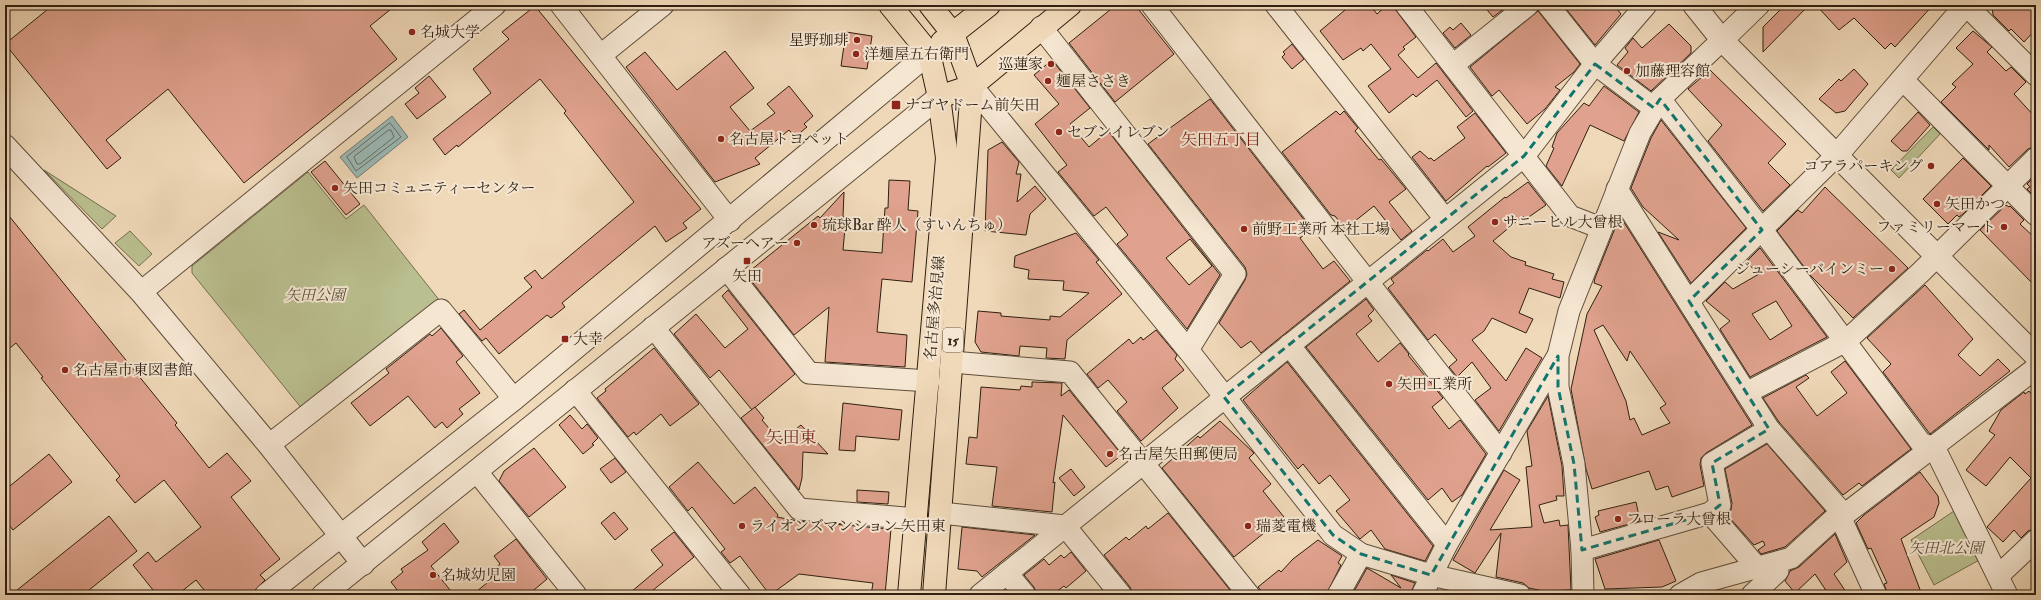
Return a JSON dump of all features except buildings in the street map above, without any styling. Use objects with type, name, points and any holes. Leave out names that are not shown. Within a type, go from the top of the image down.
[{"type":"main road","points":[[890,5],[929,53],[990,5]]},
{"type":"main road","name":"名古屋多治見線","points":[[930,5],[953,34],[972,86],[934,595]]},
{"type":"main road","points":[[939,97],[972,86],[1041,27],[1070,5]]},
{"type":"main road","name":"名古屋多治見線","points":[[909,595],[929,381],[947,158],[939,97],[929,53]]},
{"type":"street","points":[[141,292],[496,5]]},
{"type":"street","points":[[561,5],[730,220]]},
{"type":"street","points":[[601,55],[663,5]]},
{"type":"street","points":[[1152,5],[1501,453]]},
{"type":"street","points":[[1276,5],[1445,219]]},
{"type":"street","points":[[1406,5],[1570,216],[1601,228]]},
{"type":"street","points":[[1453,65],[1528,5]]},
{"type":"street","points":[[1548,5],[1595,64],[1657,103],[1762,230],[1922,443],[1932,447],[1937,453],[2007,595]]},
{"type":"street","points":[[980,595],[1524,156],[1595,64],[1646,5]]},
{"type":"street","points":[[1694,5],[1722,40],[2036,356]]},
{"type":"street","points":[[1584,595],[1582,550],[1574,464],[1568,433],[1561,411],[1558,387],[1558,356],[1569,311],[1640,133],[1657,103],[1758,5]]},
{"type":"street","points":[[1689,301],[1837,155],[1966,5],[2036,75]]},
{"type":"street","points":[[1041,27],[1235,274],[1188,350]]},
{"type":"street","points":[[266,595],[514,399],[929,53]]},
{"type":"street","points":[[1902,79],[2036,214]]},
{"type":"street","points":[[972,86],[1188,350],[1333,534],[1361,554],[1431,575],[1520,595]]},
{"type":"street","points":[[323,595],[939,97]]},
{"type":"street","points":[[5,146],[141,292],[269,445],[363,564]]},
{"type":"street","points":[[1746,393],[1846,341],[1936,257],[2036,158]]},
{"type":"street","points":[[1617,189],[1769,429],[1839,509],[1876,595]]},
{"type":"street","points":[[726,268],[808,373],[929,381]]},
{"type":"street","points":[[269,445],[441,310],[514,399]]},
{"type":"street","points":[[653,327],[799,509],[917,519]]},
{"type":"street","points":[[1288,345],[1447,544]]},
{"type":"street","points":[[1422,595],[1447,544],[1558,356]]},
{"type":"street","points":[[952,362],[1070,372],[1249,595]]},
{"type":"street","points":[[1680,595],[1701,583],[1763,574],[1790,558],[1835,518],[1841,516],[2036,368]]},
{"type":"street","points":[[575,390],[740,595]]},
{"type":"street","points":[[1582,550],[1710,513],[1720,505],[1712,463],[1769,429]]},
{"type":"street","points":[[477,472],[566,592]]},
{"type":"street","points":[[940,513],[1065,526],[1121,595]]},
{"type":"street","points":[[1710,513],[1763,574]]},
{"type":"street","points":[[1998,576],[2036,540]]},
{"type":"street","points":[[1338,595],[1361,554]]},
{"type":"street","points":[[1007,573],[1025,595]]},
{"type":"street","points":[[1752,595],[1763,574]]},
{"type":"highlighted area","points":[[1595,64],[1654,108],[1660,99],[1762,230],[1689,301],[1769,429],[1712,463],[1720,505],[1710,513],[1582,550],[1574,464],[1558,387],[1558,356],[1431,575],[1361,554],[1333,535],[1224,397],[1524,156]]},
{"type":"green space","points":[[1933,127],[1940,134],[1899,178],[1891,170]]},
{"type":"green space","points":[[44,170],[116,216],[102,229]]},
{"type":"green space","name":"矢田公園","points":[[308,172],[346,219],[364,205],[440,301],[303,410],[192,273],[192,266]]},
{"type":"green space","points":[[130,231],[152,254],[139,266],[115,243]]},
{"type":"green space","name":"矢田北公園","points":[[1957,509],[1981,559],[1934,585],[1911,540]]},
{"type":"water","points":[[392,116],[408,137],[357,178],[340,157]]},
{"type":"place","name":"名城大学","points":[[412,32]]},
{"type":"place","name":"星野珈琲","points":[[857,40]]},
{"type":"place","name":"洋麺屋五右衛門","points":[[856,54]]},
{"type":"place","name":"巡蓮家","points":[[1051,64]]},
{"type":"place","name":"加藤理容館","points":[[1627,71]]},
{"type":"place","name":"麺屋ささき","points":[[1048,81]]},
{"type":"place","name":"ナゴヤドーム前矢田","points":[[896,105]]},
{"type":"place","name":"セブンイレブン","points":[[1059,132]]},
{"type":"place","name":"名古屋トヨペット","points":[[721,139]]},
{"type":"place","name":"コアラパーキング","points":[[1931,166]]},
{"type":"place","name":"矢田コミュニティーセンター","points":[[335,188]]},
{"type":"place","name":"矢田かつ","points":[[1937,204]]},
{"type":"place","name":"サニーヒル大曾根","points":[[1495,222]]},
{"type":"place","name":"琉球Bar 酔人（すいんちゅ）","points":[[814,225]]},
{"type":"place","name":"ファミリーマート","points":[[2004,227]]},
{"type":"place","name":"前野工業所 本社工場","points":[[1244,229]]},
{"type":"place","name":"アズーヘアー","points":[[797,243]]},
{"type":"place","name":"矢田","points":[[747,261]]},
{"type":"place","name":"ジューシーバインミー","points":[[1892,269]]},
{"type":"place","name":"大幸","points":[[565,339]]},
{"type":"place","name":"名古屋市東図書館","points":[[65,370]]},
{"type":"place","name":"矢田工業所","points":[[1389,384]]},
{"type":"place","name":"名古屋矢田郵便局","points":[[1110,454]]},
{"type":"place","name":"フローラ大曾根","points":[[1618,519]]},
{"type":"place","name":"ライオンズマンション 矢田東","points":[[742,526]]},
{"type":"place","name":"瑞菱電機","points":[[1248,526]]},
{"type":"place","name":"名城幼児園","points":[[433,575]]},
{"type":"district","name":"矢田五丁目","points":[[1221,140]]},
{"type":"district","name":"矢田東","points":[[791,437]]}]
